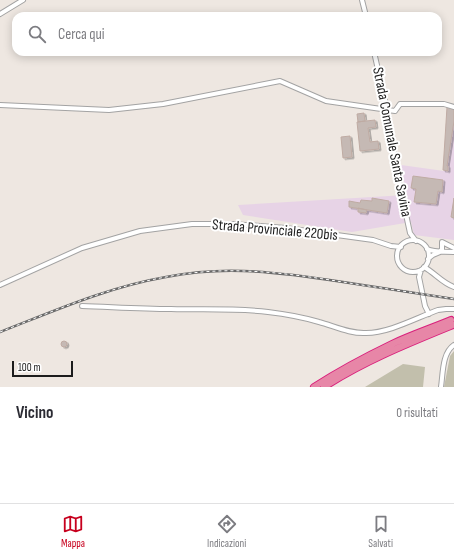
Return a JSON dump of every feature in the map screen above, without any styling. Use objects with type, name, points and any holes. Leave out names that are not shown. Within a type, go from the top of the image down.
[{"type":"highway","points":[[314,387],[393,343],[452,322]]},
{"type":"highway","points":[[324,387],[358,366],[452,322]]},
{"type":"street","points":[[0,14],[23,0]]},
{"type":"street","points":[[362,0],[365,12]]},
{"type":"street","name":"Strada Comunale Santa Savina","points":[[375,56],[387,110],[396,168],[410,233],[416,241]]},
{"type":"street","points":[[0,105],[109,110],[163,104],[280,81],[326,101],[395,111],[400,104],[444,104],[454,107]]},
{"type":"street","name":"Strada Provinciale 220bis","points":[[0,285],[82,248],[140,231],[192,224],[232,224],[286,228],[373,240],[391,246],[398,253]]},
{"type":"street","name":"Strada Comunale Santa Savina","points":[[407,242],[410,233]]},
{"type":"street","points":[[429,314],[419,277],[401,266],[398,262],[398,253],[401,246],[407,242],[416,241],[432,251],[454,252]]},
{"type":"street","points":[[428,259],[440,252],[442,249],[442,242],[454,248]]},
{"type":"street","points":[[445,244],[448,248],[447,252]]},
{"type":"street","name":"Strada Provinciale 220bis","points":[[391,246],[401,246]]},
{"type":"street","points":[[419,277],[427,263],[427,249]]},
{"type":"street","points":[[413,272],[423,268],[430,270],[442,281],[454,287]]},
{"type":"street","points":[[82,306],[268,312],[294,315],[365,334],[388,330],[429,314],[446,309],[454,309]]},
{"type":"street","points":[[441,387],[445,359],[447,353],[454,345]]},
{"type":"shaded area","points":[[447,108],[454,110],[454,240],[414,235],[411,222],[352,232],[243,215],[238,205],[406,195],[401,165],[444,171]]},
{"type":"shaded area","points":[[454,351],[454,387],[444,387],[450,356]]},
{"type":"shaded area","points":[[403,364],[425,367],[423,387],[365,387]]},
{"type":"building","points":[[447,107],[454,109],[454,121],[447,166],[448,171],[443,170]]},
{"type":"building","points":[[364,113],[365,121],[358,122],[357,114]]},
{"type":"building","points":[[375,120],[376,127],[368,128],[370,142],[378,141],[379,149],[360,151],[357,122]]},
{"type":"building","points":[[350,136],[352,157],[343,158],[341,137]]},
{"type":"building","points":[[413,176],[443,180],[442,192],[438,191],[436,204],[414,202],[416,189],[411,188]]},
{"type":"building","points":[[372,198],[389,201],[387,213],[349,207],[349,201],[360,203],[361,200],[372,201]]},
{"type":"building","points":[[454,198],[454,218],[451,217]]},
{"type":"building","points":[[358,208],[367,210],[366,213],[358,212]]},
{"type":"building","points":[[64,341],[67,344],[64,347],[61,344]]},
{"type":"railway","points":[[0,332],[102,293],[144,281],[205,272],[244,271],[319,278],[454,299]]}]
